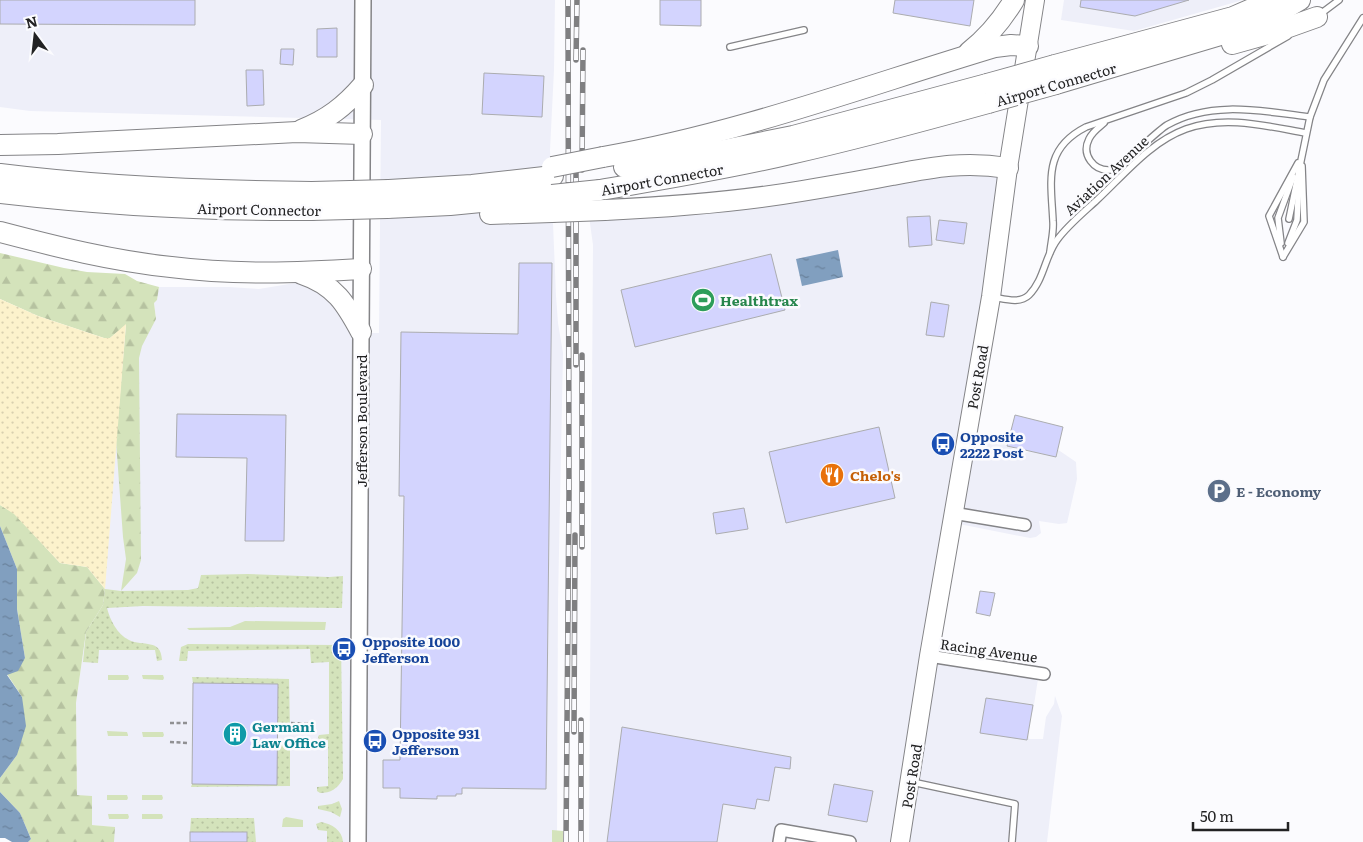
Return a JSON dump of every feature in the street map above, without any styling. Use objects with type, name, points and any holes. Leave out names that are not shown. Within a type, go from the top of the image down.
[{"type":"highway","points":[[964,56],[1001,22],[1014,0]]},
{"type":"highway","name":"Airport Connector","points":[[552,188],[603,164],[704,154],[988,94],[1056,75],[1233,17],[1272,0]]},
{"type":"highway","name":"Airport Connector","points":[[1056,75],[1101,72],[1248,26],[1273,16],[1300,0]]},
{"type":"highway","points":[[1101,72],[1160,62],[1241,42],[1275,32],[1317,16]]},
{"type":"highway","points":[[603,164],[722,131],[1003,45],[1028,46]]},
{"type":"highway","points":[[297,132],[331,116],[363,85]]},
{"type":"highway","name":"Airport Connector","points":[[0,193],[94,203],[182,208],[311,201],[392,202],[472,185],[600,190],[696,174],[790,155],[874,134],[988,94]]},
{"type":"highway","points":[[0,146],[297,132],[362,134]]},
{"type":"highway","points":[[392,202],[483,214],[552,188],[606,210],[762,197],[949,165],[975,164],[1008,168]]},
{"type":"highway","name":"Airport Connector","points":[[0,174],[71,182],[311,201]]},
{"type":"highway","points":[[0,232],[105,257],[209,271],[298,272],[361,269]]},
{"type":"highway","points":[[298,272],[317,280],[336,293],[346,305],[361,332]]},
{"type":"main road","name":"Jefferson Boulevard","points":[[358,842],[363,0]]},
{"type":"main road","name":"Post Road","points":[[900,842],[929,656],[991,297],[1008,168],[1035,0]]},
{"type":"street","points":[[953,513],[1025,525]]},
{"type":"street","name":"Racing Avenue","points":[[929,656],[1044,674]]},
{"type":"street","points":[[780,836],[850,842]]},
{"type":"lane","points":[[1050,252],[1053,223],[1050,185],[1051,169],[1055,157],[1075,132],[1086,126],[1186,93],[1212,80],[1279,43],[1339,0]]},
{"type":"lane","points":[[1288,219],[1310,117],[1324,80],[1363,18]]},
{"type":"lane","points":[[730,47],[804,30]]},
{"type":"lane","name":"Aviation Avenue","points":[[1117,117],[1103,123],[1093,132],[1087,142],[1086,154],[1092,164],[1100,169],[1112,170],[1148,139],[1167,126],[1202,112],[1244,109],[1310,117]]},
{"type":"lane","name":"Aviation Avenue","points":[[991,297],[1021,300],[1029,295],[1036,285],[1056,240],[1072,222],[1152,148],[1170,136],[1186,129],[1222,122],[1242,122],[1306,133]]},
{"type":"lane","points":[[1301,157],[1297,220],[1283,257],[1278,218],[1301,157]]},
{"type":"lane","points":[[910,781],[1015,804],[1012,842]]},
{"type":"path","points":[[170,723],[189,723]]},
{"type":"path","points":[[291,723],[311,724]]},
{"type":"path","points":[[170,742],[189,742]]},
{"type":"path","points":[[292,743],[311,743]]},
{"type":"shaded area","points":[[0,0],[555,0],[550,150],[556,296],[563,353],[558,601],[557,842],[114,842],[114,827],[92,825],[77,795],[76,703],[86,632],[103,605],[126,324],[156,319],[154,303],[157,300],[159,287],[259,289],[301,282],[323,288],[356,333],[379,333],[381,120],[30,111],[0,107]]},
{"type":"shaded area","points":[[1064,0],[1243,0],[1134,31],[1061,20]]},
{"type":"shaded area","points":[[950,167],[1010,174],[972,436],[997,440],[1020,453],[1057,449],[1076,462],[1077,479],[1067,523],[1059,524],[1039,521],[1041,533],[1036,537],[1030,538],[954,523],[930,654],[1038,679],[1033,711],[1027,722],[1029,739],[1043,739],[1046,717],[1054,704],[1055,696],[1062,716],[1047,842],[859,842],[784,829],[776,842],[589,842],[593,245],[589,216]]},
{"type":"green space","points":[[0,253],[87,272],[125,274],[137,281],[159,287],[157,300],[154,303],[156,319],[142,346],[139,358],[141,560],[137,573],[121,591],[126,559],[116,441],[126,325],[110,338],[104,338],[38,316],[0,299]]},
{"type":"green space","points":[[0,505],[14,513],[60,563],[87,567],[105,589],[103,605],[86,632],[76,703],[77,795],[92,796],[92,825],[115,827],[114,842],[28,842],[31,839],[20,813],[0,792],[0,778],[17,755],[22,697],[7,674],[25,658],[17,609],[17,569],[0,526]]},
{"type":"green space","points":[[201,575],[343,576],[342,608],[143,606],[107,608],[112,622],[121,634],[134,642],[155,646],[161,653],[162,660],[157,661],[155,650],[99,650],[98,663],[83,662],[86,632],[103,605],[105,589],[121,591],[188,590],[198,588]]},
{"type":"green space","points":[[245,621],[326,622],[325,630],[189,630],[187,628],[230,627]]},
{"type":"green space","points":[[188,644],[341,645],[343,779],[338,785],[333,790],[327,792],[320,793],[317,791],[317,787],[328,786],[328,740],[319,740],[318,737],[319,735],[329,734],[329,662],[311,663],[310,649],[188,651],[187,661],[179,661],[181,647]]},
{"type":"green space","points":[[108,675],[128,675],[129,678],[128,680],[108,680]]},
{"type":"green space","points":[[142,675],[163,675],[164,678],[163,680],[143,679]]},
{"type":"green space","points":[[192,677],[289,679],[290,729],[278,729],[278,684],[193,683]]},
{"type":"green space","points":[[107,731],[127,732],[128,736],[108,736]]},
{"type":"green space","points":[[142,732],[163,732],[164,735],[163,737],[143,737]]},
{"type":"green space","points":[[277,739],[290,739],[290,786],[191,787],[192,784],[277,785]]},
{"type":"green space","points":[[107,795],[127,795],[128,798],[127,800],[107,800]]},
{"type":"green space","points":[[142,795],[162,795],[163,798],[162,800],[142,800]]},
{"type":"green space","points":[[339,801],[342,809],[340,817],[331,812],[318,809],[318,806]]},
{"type":"green space","points":[[108,814],[128,814],[129,817],[128,819],[109,819]]},
{"type":"green space","points":[[142,814],[162,814],[163,817],[162,819],[142,819]]},
{"type":"green space","points":[[286,817],[303,820],[303,827],[282,827],[283,819]]},
{"type":"green space","points":[[191,818],[254,818],[256,842],[247,842],[247,832],[190,832]]},
{"type":"green space","points":[[321,822],[336,828],[341,834],[343,842],[327,842],[327,831],[318,830],[316,824]]},
{"type":"green space","points":[[552,830],[563,831],[563,842],[552,842]]},
{"type":"sand","points":[[0,299],[38,316],[104,338],[110,338],[126,324],[105,589],[87,567],[60,563],[14,514],[0,505]]},
{"type":"water","points":[[838,250],[843,277],[802,286],[796,259]]},
{"type":"water","points":[[0,526],[17,569],[17,609],[25,658],[18,671],[7,675],[22,697],[26,726],[17,755],[0,778]]},
{"type":"water","points":[[0,792],[20,813],[31,839],[28,842],[12,842],[5,838],[0,838]]},
{"type":"building","points":[[0,0],[195,0],[195,25],[0,24]]},
{"type":"building","points":[[660,0],[701,0],[701,26],[660,25]]},
{"type":"building","points":[[895,0],[974,0],[970,26],[893,13]]},
{"type":"building","points":[[1081,0],[1189,0],[1135,16],[1080,7]]},
{"type":"building","points":[[337,28],[337,57],[317,57],[317,29]]},
{"type":"building","points":[[281,49],[294,49],[293,65],[280,64]]},
{"type":"building","points":[[246,70],[263,70],[264,105],[247,106]]},
{"type":"building","points":[[484,73],[544,76],[542,117],[482,114]]},
{"type":"building","points":[[930,216],[932,245],[909,247],[907,217]]},
{"type":"building","points":[[939,220],[967,223],[964,244],[936,240]]},
{"type":"building","name":"Healthtrax","points":[[771,254],[785,310],[635,347],[621,290]]},
{"type":"building","points":[[519,263],[552,263],[546,789],[462,788],[462,794],[456,794],[456,796],[437,796],[437,799],[400,798],[400,788],[383,788],[383,760],[400,760],[404,496],[399,496],[401,332],[518,334]]},
{"type":"building","points":[[931,302],[949,305],[944,337],[926,335]]},
{"type":"building","points":[[177,414],[286,415],[284,541],[245,541],[247,458],[176,457]]},
{"type":"building","points":[[1015,415],[1063,427],[1056,457],[1007,446]]},
{"type":"building","name":"Chelo's","points":[[879,427],[895,498],[786,523],[769,452]]},
{"type":"building","points":[[744,508],[748,529],[716,534],[713,513]]},
{"type":"building","points":[[980,591],[995,593],[990,616],[976,613]]},
{"type":"building","name":"Germani Law Office","points":[[193,683],[278,684],[277,785],[192,784]]},
{"type":"building","points":[[986,698],[1033,705],[1027,740],[980,733]]},
{"type":"building","points":[[622,727],[791,757],[790,769],[775,767],[769,801],[757,799],[755,809],[723,804],[717,842],[607,842]]},
{"type":"building","points":[[834,784],[873,791],[867,822],[828,815]]},
{"type":"building","points":[[190,832],[247,832],[247,842],[190,842]]},
{"type":"railway","points":[[566,842],[569,494],[568,0]]},
{"type":"railway","points":[[576,60],[577,0]]},
{"type":"railway","points":[[582,170],[583,50]]},
{"type":"railway","points":[[576,160],[576,365]]},
{"type":"railway","points":[[582,355],[582,547]]},
{"type":"railway","points":[[574,732],[575,535]]},
{"type":"railway","points":[[581,720],[581,842]]},
{"type":"place","name":"Healthtrax","points":[[703,300]]},
{"type":"place","name":"Opposite 2222 Post","points":[[943,444]]},
{"type":"place","name":"Chelo's","points":[[832,475]]},
{"type":"place","name":"E - Economy","points":[[1219,491]]},
{"type":"place","name":"Opposite 1000 Jefferson","points":[[344,649]]},
{"type":"place","name":"Germani Law Office","points":[[235,734]]},
{"type":"place","name":"Opposite 931 Jefferson","points":[[375,741]]}]
